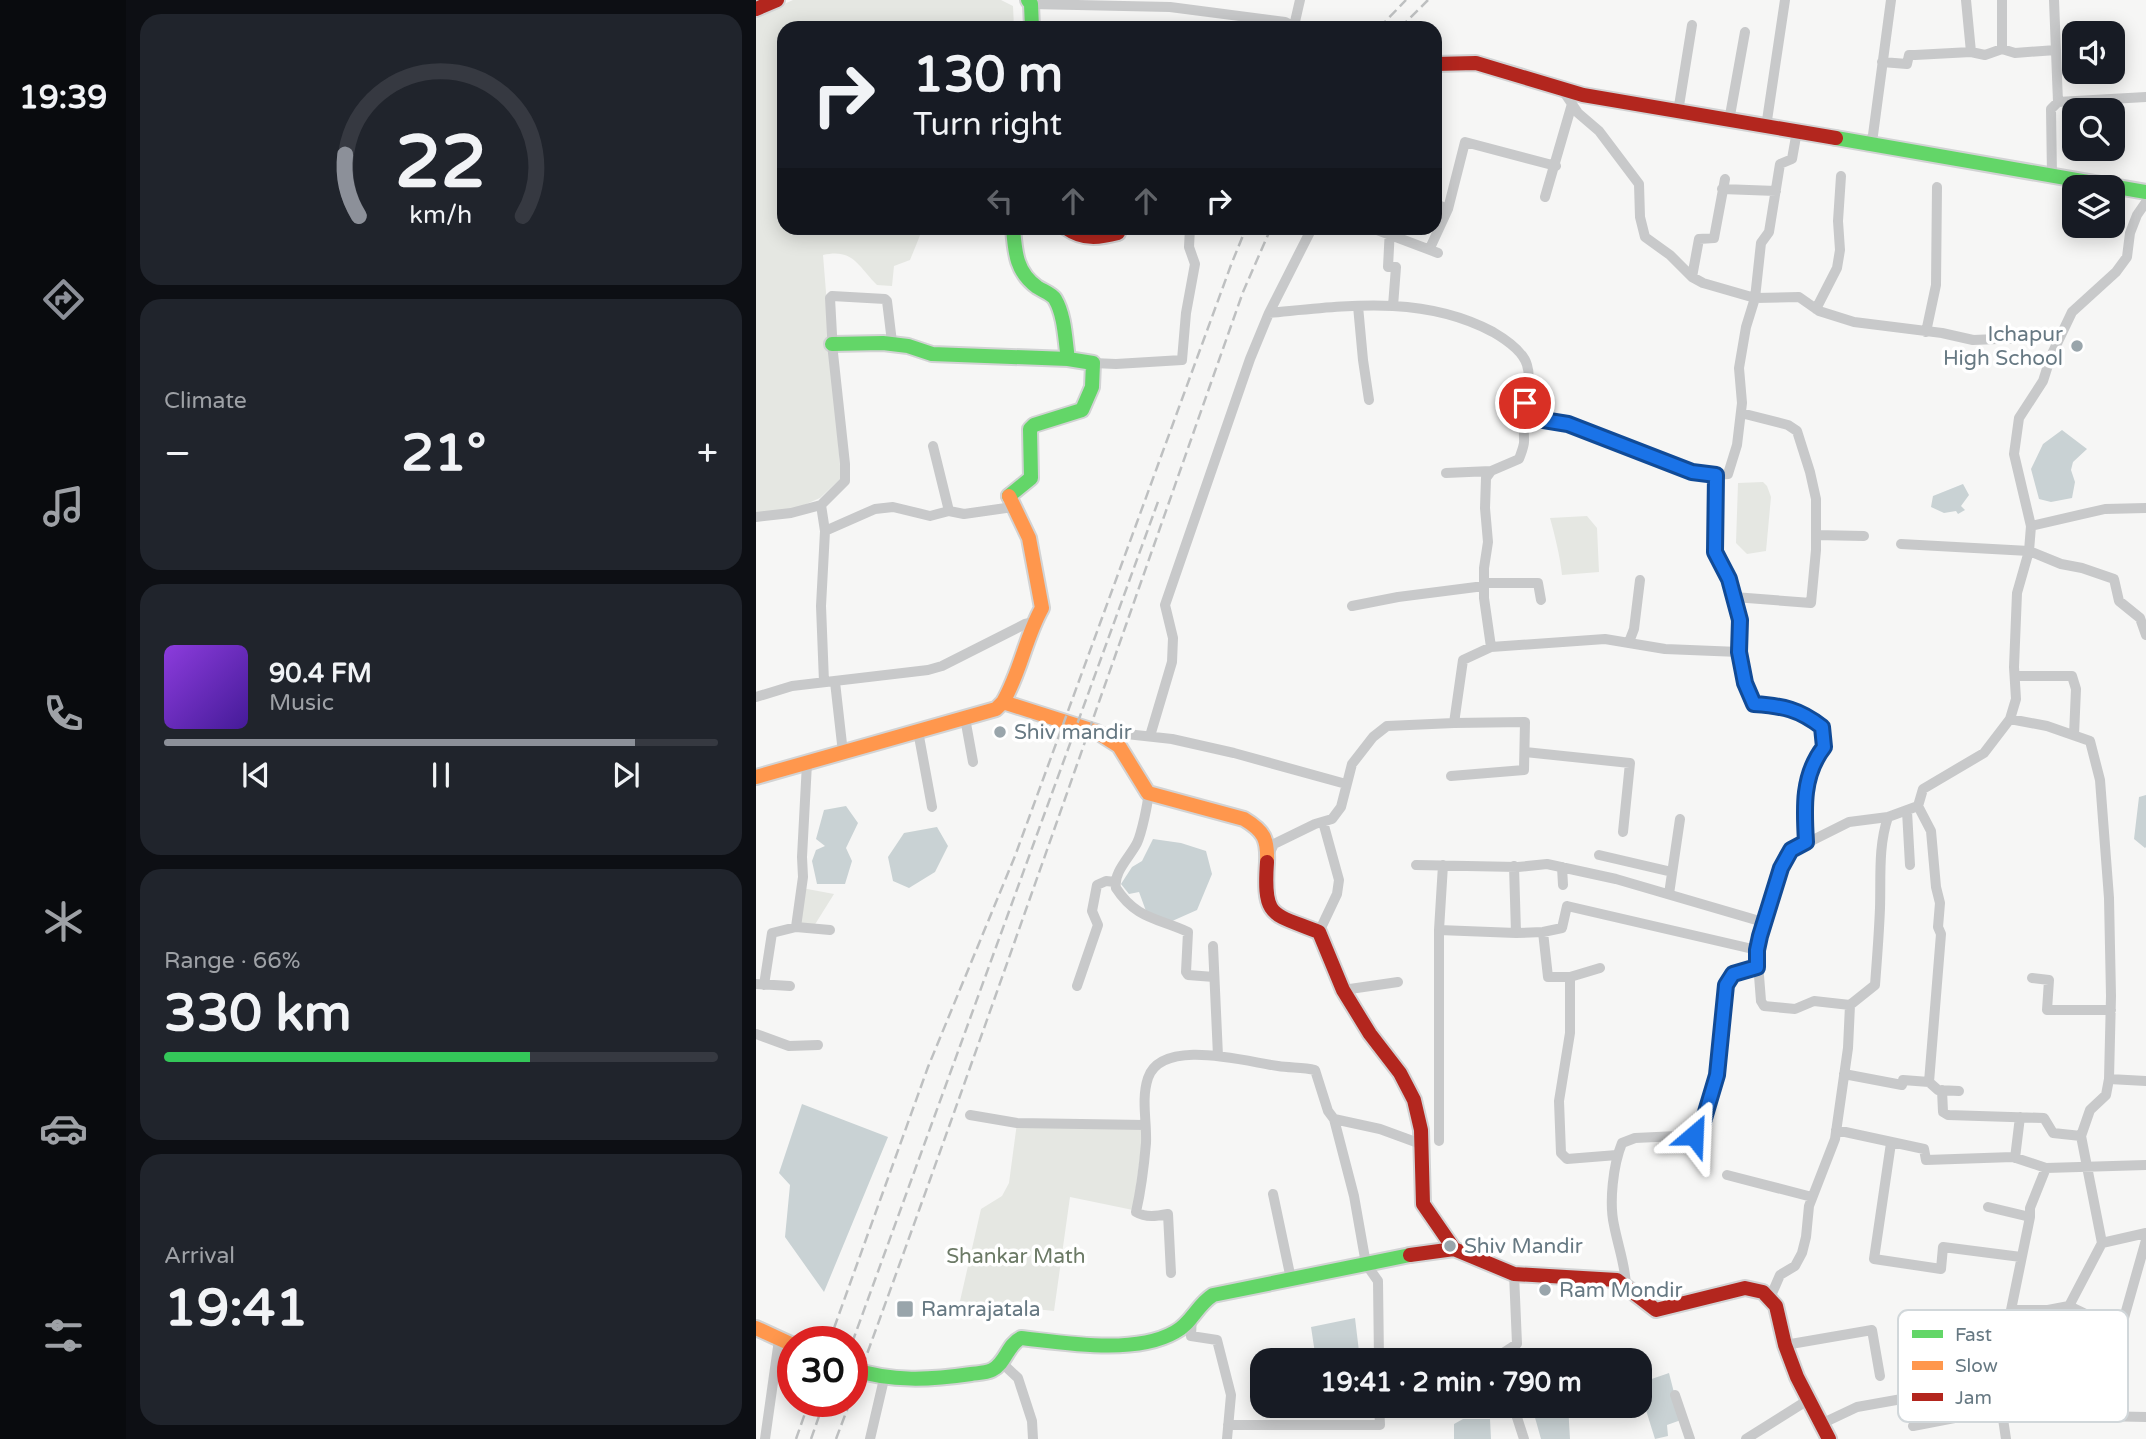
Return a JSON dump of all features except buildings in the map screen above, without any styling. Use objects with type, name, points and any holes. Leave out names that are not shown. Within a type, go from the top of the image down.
[{"type":"street","points":[[756,9],[777,0]]},
{"type":"street","points":[[1297,21],[1300,0]]},
{"type":"street","points":[[1766,127],[1785,0]]},
{"type":"street","points":[[1868,146],[1872,135],[1891,0]]},
{"type":"street","points":[[1966,0],[1971,52]]},
{"type":"street","points":[[2001,49],[2002,0]]},
{"type":"street","points":[[2054,0],[2058,102]]},
{"type":"street","points":[[1031,21],[1030,2],[1170,7],[1277,21]]},
{"type":"street","points":[[1678,112],[1692,25]]},
{"type":"street","points":[[1729,121],[1745,32]]},
{"type":"street","points":[[1882,62],[1907,64],[1909,55],[1971,52],[1985,55],[2001,49],[2015,53],[2056,50]]},
{"type":"street","points":[[1442,64],[1476,63],[1583,95],[2146,192]]},
{"type":"street","points":[[1562,88],[1578,113],[1599,131],[1639,184],[1640,217],[1645,237],[1670,255],[1692,277],[1703,283],[1755,298],[1799,298],[1816,309],[1854,322],[1973,340],[2046,337],[2062,333]]},
{"type":"street","points":[[2052,176],[2051,109],[2058,102],[2146,97]]},
{"type":"street","points":[[1545,197],[1572,104]]},
{"type":"street","points":[[1524,417],[1568,424],[1692,472],[1728,474],[1737,445],[1741,413],[1739,368],[1746,327],[1755,298],[1761,243],[1769,232],[1780,164],[1792,159],[1797,131]]},
{"type":"street","points":[[1442,227],[1465,142],[1556,166]]},
{"type":"street","points":[[1816,309],[1837,268],[1842,176]]},
{"type":"street","points":[[1692,277],[1699,239],[1714,238],[1724,184],[1776,191]]},
{"type":"street","points":[[1926,332],[1936,285],[1937,187]]},
{"type":"street","points":[[1929,1082],[1941,934],[1938,927],[1940,903],[1931,831],[1918,806],[1923,789],[1983,754],[2010,719],[2016,699],[2017,593],[2029,551],[2031,526],[2014,454],[2019,418],[2043,381],[2051,356],[2072,312],[2116,272],[2127,257],[2130,233],[2146,202]]},
{"type":"street","points":[[1442,207],[1448,209]]},
{"type":"street","points":[[1014,235],[1020,273],[1032,285],[1054,297],[1060,314],[1068,359]]},
{"type":"street","points":[[1077,235],[1091,238],[1107,235]]},
{"type":"street","points":[[832,344],[892,342],[917,346],[932,354],[1068,359],[1116,364],[1182,360],[1195,264],[1189,247],[1190,235]]},
{"type":"street","points":[[1150,736],[1172,662],[1173,638],[1165,606],[1250,359],[1269,313],[1308,235]]},
{"type":"street","points":[[1390,235],[1388,267],[1396,267],[1393,306]]},
{"type":"street","points":[[1400,235],[1434,251],[1439,235]]},
{"type":"street","points":[[756,517],[791,513],[821,505],[845,481],[830,298],[885,299],[892,342]]},
{"type":"street","points":[[1269,313],[1332,306],[1393,306],[1440,311],[1508,340],[1527,363],[1528,383],[1522,428],[1525,440],[1519,459],[1491,471],[1446,473]]},
{"type":"street","points":[[1358,306],[1369,400]]},
{"type":"street","points":[[756,777],[996,709],[1003,702],[1015,682],[1034,622],[1042,608],[1029,538],[1009,496],[1031,478],[1030,429],[1034,425],[1082,410],[1091,387],[1093,362]]},
{"type":"street","points":[[1734,597],[1811,603],[1816,535],[1816,499],[1797,431],[1788,425],[1741,413]]},
{"type":"street","points":[[933,446],[949,511]]},
{"type":"street","points":[[1491,471],[1486,478],[1488,542],[1484,584],[1491,647]]},
{"type":"street","points":[[1716,475],[1715,552],[1729,579],[1740,620],[1739,652],[1745,683],[1754,704],[1784,706],[1808,716],[1822,727],[1824,747],[1817,756],[1807,782],[1804,801],[1806,842]]},
{"type":"street","points":[[821,505],[825,531],[821,606],[824,682]]},
{"type":"street","points":[[825,531],[875,509],[893,507],[930,516],[949,511],[964,514],[1013,507]]},
{"type":"street","points":[[2031,526],[2105,509],[2146,508]]},
{"type":"street","points":[[1816,535],[1864,536]]},
{"type":"street","points":[[1901,544],[2029,551],[2061,564],[2114,579],[2119,601],[2140,618],[2146,635]]},
{"type":"street","points":[[1629,642],[1634,629],[1640,580]]},
{"type":"street","points":[[1352,607],[1484,584],[1538,583],[1541,600]]},
{"type":"street","points":[[756,697],[792,686],[943,666],[1007,632],[1034,622]]},
{"type":"street","points":[[1454,723],[1463,660],[1491,647],[1605,639],[1665,649],[1739,652]]},
{"type":"street","points":[[2015,676],[2072,676],[2076,689],[2074,735]]},
{"type":"street","points":[[835,682],[842,744],[846,752]]},
{"type":"street","points":[[1003,702],[1097,732],[1119,746],[1148,793],[1149,803],[1142,819],[1139,840],[1116,876],[1115,882],[1122,897],[1146,917],[1188,932],[1188,975],[1214,977]]},
{"type":"street","points":[[965,718],[973,762]]},
{"type":"street","points":[[2010,719],[2047,726],[2090,741],[2101,780],[2109,898],[2109,1079],[2106,1095],[2090,1110],[2081,1136],[2102,1243],[2069,1306]]},
{"type":"street","points":[[1268,857],[1274,844],[1332,819],[1340,807],[1352,764],[1360,752],[1387,726],[1525,722],[1524,770],[1451,776]]},
{"type":"street","points":[[1088,729],[1150,736],[1234,753],[1346,784]]},
{"type":"street","points":[[918,731],[932,807]]},
{"type":"street","points":[[1524,752],[1629,762],[1631,765],[1623,832]]},
{"type":"street","points":[[796,927],[803,877],[807,763]]},
{"type":"street","points":[[1148,793],[1244,819],[1258,827],[1265,840],[1268,857],[1265,900],[1273,913],[1319,932],[1343,990],[1370,1034],[1400,1073],[1414,1100],[1421,1130],[1423,1205],[1454,1249]]},
{"type":"street","points":[[1888,817],[1880,856],[1875,985],[1850,1005],[1814,1001],[1795,1009],[1764,1006],[1757,967],[1757,950],[1763,922],[1781,868],[1791,850],[1849,822],[1888,817],[1918,806]]},
{"type":"street","points":[[1907,811],[1910,865]]},
{"type":"street","points":[[1669,894],[1680,819]]},
{"type":"street","points":[[1319,932],[1337,894],[1339,880],[1323,822]]},
{"type":"street","points":[[1599,855],[1672,872]]},
{"type":"street","points":[[1416,865],[1547,864],[1616,878],[1763,922]]},
{"type":"street","points":[[1439,1141],[1438,930],[1443,865]]},
{"type":"street","points":[[1514,866],[1516,933]]},
{"type":"street","points":[[1562,867],[1563,885]]},
{"type":"street","points":[[1077,986],[1098,925],[1091,911],[1097,885],[1106,881],[1115,882]]},
{"type":"street","points":[[1438,930],[1543,932],[1562,928],[1567,906],[1757,950]]},
{"type":"street","points":[[790,986],[760,985],[772,933],[796,927],[830,930]]},
{"type":"street","points":[[1543,932],[1548,977],[1570,977],[1600,968]]},
{"type":"street","points":[[1213,946],[1218,1056]]},
{"type":"street","points":[[1626,1285],[1625,1267],[1610,1199],[1617,1155],[1622,1143],[1635,1138],[1699,1135],[1717,1075],[1726,985],[1733,974],[1757,967]]},
{"type":"street","points":[[1570,977],[1570,1033],[1559,1101],[1560,1153],[1567,1158],[1617,1155]]},
{"type":"street","points":[[2032,978],[2049,980],[2047,1010],[2111,1010]]},
{"type":"street","points":[[1343,990],[1398,982]]},
{"type":"street","points":[[1770,1298],[1780,1275],[1795,1266],[1802,1253],[1812,1197],[1836,1130],[1850,1005]]},
{"type":"street","points":[[756,1034],[789,1046],[818,1045]]},
{"type":"street","points":[[1171,1273],[1168,1214],[1142,1216],[1136,1212],[1146,1142],[1145,1097],[1148,1079],[1154,1066],[1164,1059],[1218,1056],[1315,1070],[1328,1111],[1334,1119],[1354,1196],[1366,1264],[1378,1281],[1379,1348]]},
{"type":"street","points":[[1844,1074],[1902,1085],[1903,1080],[1929,1082],[1938,1090],[1959,1091]]},
{"type":"street","points":[[2109,1079],[2146,1081]]},
{"type":"street","points":[[1942,1090],[1943,1112],[1948,1115],[2044,1118],[2053,1133],[2081,1136]]},
{"type":"street","points":[[970,1115],[1017,1123],[1145,1125]]},
{"type":"street","points":[[2015,1158],[2020,1116]]},
{"type":"street","points":[[1334,1119],[1380,1129],[1421,1144]]},
{"type":"street","points":[[1836,1130],[1924,1149],[1926,1160],[2015,1158],[2046,1168],[2146,1165]]},
{"type":"street","points":[[1891,1143],[1874,1259],[1941,1269],[1943,1247],[2021,1257]]},
{"type":"street","points":[[2046,1168],[2030,1208],[2011,1310],[2048,1310],[2069,1306],[2077,1310]]},
{"type":"street","points":[[1727,1175],[1812,1197]]},
{"type":"street","points":[[1273,1194],[1291,1279]]},
{"type":"street","points":[[1988,1207],[2030,1217]]},
{"type":"street","points":[[2102,1243],[2146,1233]]},
{"type":"street","points":[[2126,1310],[2146,1240]]},
{"type":"street","points":[[868,1374],[884,1379],[931,1380],[987,1371],[1002,1363],[1017,1339],[1110,1345],[1145,1340],[1174,1333],[1182,1327],[1192,1311],[1213,1295],[1454,1249],[1514,1274],[1617,1280],[1656,1310],[1745,1288],[1763,1292],[1770,1298],[1780,1317],[1785,1345],[1808,1400],[1829,1439]]},
{"type":"street","points":[[1511,1348],[1517,1344],[1514,1274]]},
{"type":"street","points":[[1192,1311],[1191,1336],[1217,1340],[1223,1357],[1231,1395],[1227,1439]]},
{"type":"street","points":[[756,1328],[777,1338]]},
{"type":"street","points":[[1785,1345],[1872,1331],[1880,1376]]},
{"type":"street","points":[[1002,1363],[1018,1378],[1032,1421],[1032,1439]]},
{"type":"street","points":[[870,1439],[884,1379]]},
{"type":"street","points":[[765,1439],[777,1384]]},
{"type":"street","points":[[1675,1395],[1690,1439]]},
{"type":"street","points":[[1821,1424],[1857,1407],[1898,1399]]},
{"type":"street","points":[[1746,1439],[1808,1400]]},
{"type":"street","points":[[2128,1417],[2146,1417]]},
{"type":"street","points":[[1228,1425],[1380,1425],[1380,1418]]},
{"type":"street","points":[[1517,1418],[1524,1439]]},
{"type":"street","points":[[1913,1426],[1934,1422]]},
{"type":"green space","points":[[793,0],[1001,0],[1013,6],[1014,21],[777,21],[777,235],[920,235],[910,260],[894,266],[892,286],[877,285],[848,256],[823,255],[841,478],[820,498],[781,515],[756,515],[756,14]]},
{"type":"green space","points":[[1763,482],[1771,497],[1766,551],[1747,554],[1736,543],[1738,483]]},
{"type":"green space","points":[[1587,516],[1597,528],[1599,572],[1562,575],[1550,518]]},
{"type":"green space","points":[[802,888],[834,894],[814,926],[797,926]]},
{"type":"green space","name":"Shankar Math","points":[[1017,1123],[1144,1126],[1133,1210],[1070,1197],[1054,1311],[960,1301],[981,1209],[1002,1196],[1009,1183]]},
{"type":"shaded area","points":[[2062,430],[2087,449],[2073,462],[2071,470],[2075,482],[2072,498],[2051,502],[2039,499],[2031,469],[2043,444]]},
{"type":"shaded area","points":[[1963,484],[1969,495],[1961,506],[1965,510],[1958,514],[1956,511],[1944,513],[1931,507],[1933,496]]},
{"type":"shaded area","points":[[2146,795],[2145,848],[2134,839],[2139,797]]},
{"type":"shaded area","points":[[846,806],[858,823],[846,848],[852,861],[845,884],[817,884],[812,861],[816,850],[825,846],[816,839],[824,810]]},
{"type":"shaded area","points":[[937,827],[948,846],[935,872],[909,888],[893,881],[888,857],[904,833]]},
{"type":"shaded area","points":[[1153,839],[1181,843],[1206,851],[1212,874],[1197,910],[1170,922],[1146,911],[1139,892],[1129,894],[1121,884],[1132,867],[1142,861]]},
{"type":"shaded area","points":[[802,1104],[888,1137],[824,1292],[785,1237],[790,1185],[779,1173]]},
{"type":"shaded area","points":[[1355,1318],[1359,1348],[1314,1348],[1311,1327]]},
{"type":"shaded area","points":[[1669,1373],[1681,1420],[1667,1425],[1668,1436],[1655,1439],[1648,1418],[1652,1418],[1652,1379]]},
{"type":"shaded area","points":[[1535,1418],[1569,1418],[1570,1439],[1541,1439]]},
{"type":"shaded area","points":[[1463,1419],[1490,1419],[1491,1439],[1454,1439],[1454,1424]]},
{"type":"railway","points":[[1386,21],[1406,0]]},
{"type":"railway","points":[[1407,21],[1428,0]]},
{"type":"railway","points":[[835,1326],[928,1067],[1015,856],[1243,235]]},
{"type":"railway","points":[[868,1351],[1243,292],[1268,235]]},
{"type":"railway","points":[[858,1326],[1159,499]]},
{"type":"railway","points":[[796,1439],[804,1417]]},
{"type":"railway","points":[[811,1439],[819,1417]]},
{"type":"railway","points":[[836,1439],[844,1417]]},
{"type":"traffic: fast","points":[[1028,0],[1031,4],[1032,21]]},
{"type":"traffic: fast","points":[[1836,138],[2146,192]]},
{"type":"traffic: fast","points":[[1014,235],[1016,253],[1025,275],[1037,287],[1054,297],[1058,306],[1063,320],[1068,359]]},
{"type":"traffic: fast","points":[[832,344],[883,343],[908,346],[932,354],[1068,359],[1093,363],[1092,387],[1082,410],[1034,425],[1030,429],[1031,478],[1009,496]]},
{"type":"traffic: fast","points":[[868,1373],[911,1379],[982,1373],[997,1367],[1021,1338],[1100,1346],[1159,1339],[1181,1329],[1213,1295],[1410,1255]]},
{"type":"traffic: slow","points":[[1003,702],[1042,608],[1029,538],[1009,496]]},
{"type":"traffic: slow","points":[[756,777],[996,709],[1003,702],[1097,732],[1119,746],[1148,793],[1244,819],[1263,836],[1267,847],[1267,862]]},
{"type":"traffic: slow","points":[[756,1328],[777,1338]]},
{"type":"traffic: jam","points":[[756,9],[777,0]]},
{"type":"traffic: jam","points":[[1442,64],[1476,63],[1583,95],[1836,138]]},
{"type":"traffic: jam","points":[[1079,235],[1109,235]]},
{"type":"traffic: jam","points":[[1267,862],[1269,904],[1281,917],[1319,932],[1343,990],[1370,1034],[1400,1073],[1414,1100],[1421,1130],[1423,1204],[1454,1249]]},
{"type":"traffic: jam","points":[[1410,1255],[1454,1249],[1514,1274],[1617,1280],[1656,1310],[1745,1288],[1763,1292],[1776,1306],[1785,1345],[1797,1377],[1829,1439]]},
{"type":"place","name":"Ichapur High School","points":[[2077,346]]},
{"type":"place","name":"Shiv mandir","points":[[1000,732]]},
{"type":"place","name":"Shiv Mandir","points":[[1450,1246]]},
{"type":"place","name":"Ram Mondir","points":[[1545,1290]]},
{"type":"place","name":"Ramrajatala","points":[[905,1309]]},
{"type":"route","points":[[1525,403],[1524,417],[1568,424],[1692,472],[1716,475],[1715,552],[1729,579],[1740,620],[1739,652],[1749,697],[1754,704],[1784,706],[1808,716],[1822,727],[1824,747],[1817,756],[1807,782],[1804,801],[1806,842],[1791,850],[1781,868],[1763,922],[1757,950],[1757,967],[1738,971],[1730,977],[1726,985],[1717,1075],[1699,1135],[1694,1135]]}]
